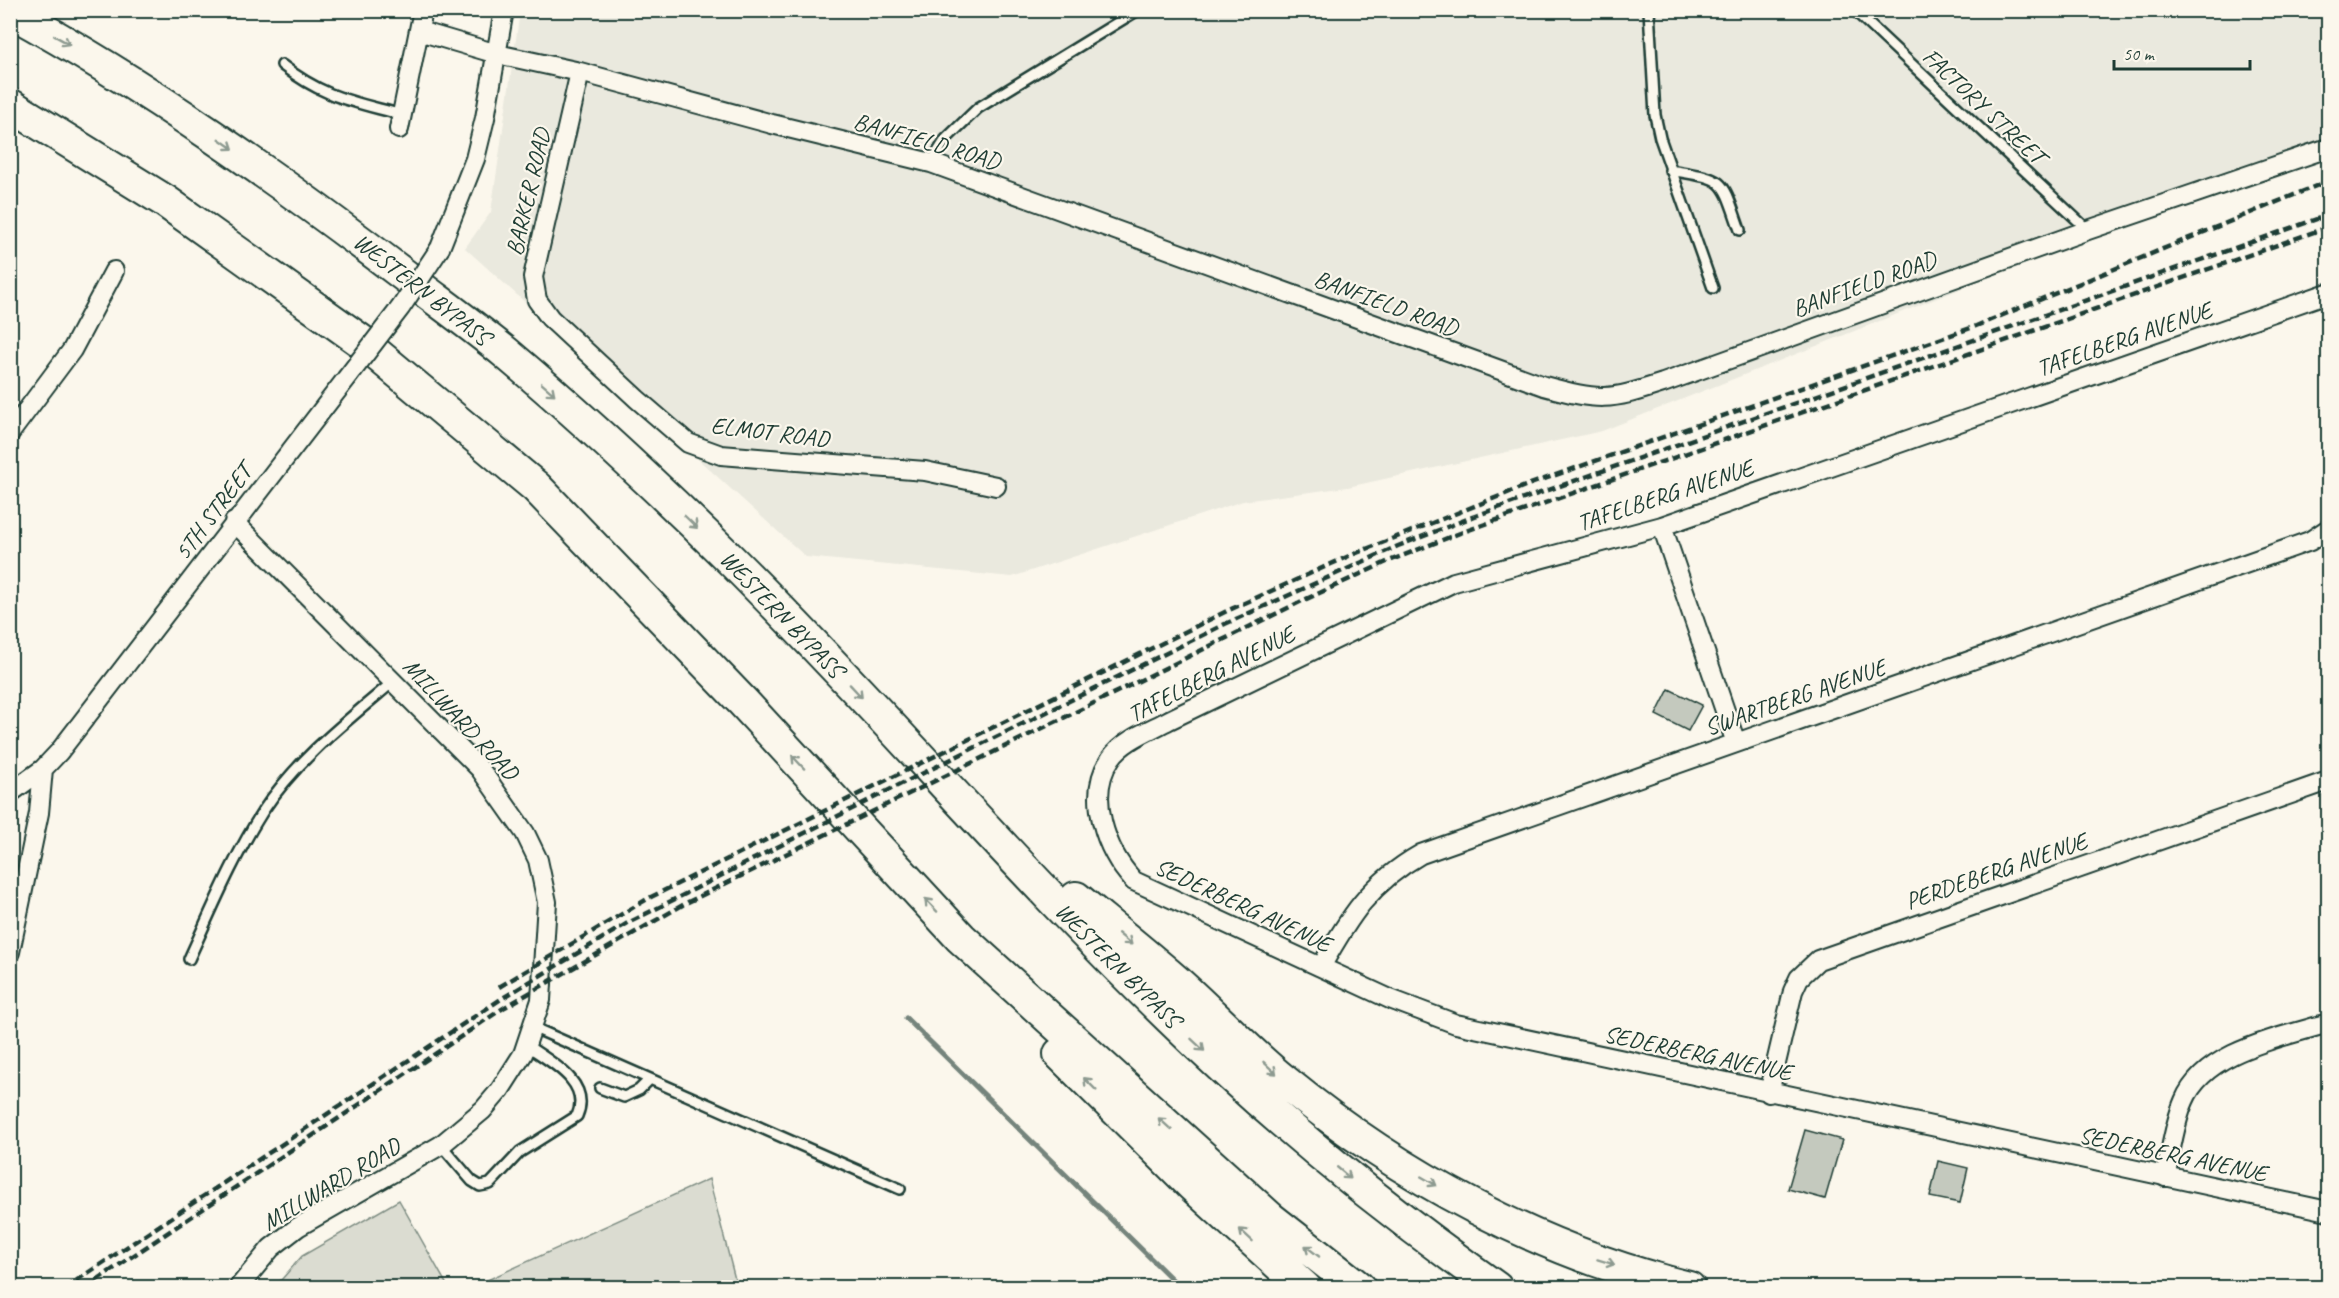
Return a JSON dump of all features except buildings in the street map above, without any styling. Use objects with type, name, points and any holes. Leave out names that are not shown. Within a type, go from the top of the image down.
[{"type":"highway","name":"WESTERN BYPASS","points":[[10,11],[73,46],[198,125],[327,215],[503,351],[598,433],[730,559],[951,793],[1169,1018],[1274,1114],[1358,1185],[1496,1287]]},
{"type":"highway","points":[[10,105],[165,201],[361,341],[536,487],[743,702],[961,938],[1030,1024],[1192,1185],[1305,1287]]},
{"type":"highway","points":[[951,793],[1177,982],[1283,1080],[1386,1156],[1479,1209],[1538,1236],[1597,1260],[1689,1287]]},
{"type":"highway","points":[[961,938],[1271,1219],[1359,1287]]},
{"type":"street","points":[[401,122],[423,10]]},
{"type":"street","points":[[497,54],[504,10]]},
{"type":"street","name":"BANFIELD ROAD","points":[[418,31],[497,54],[580,72],[772,124],[931,163],[1544,386],[1593,398],[1629,394],[1663,383],[2088,230],[2328,148]]},
{"type":"street","name":"5TH STREET","points":[[10,794],[43,769],[161,622],[234,522],[401,307],[440,248],[475,159],[497,54]]},
{"type":"street","name":"BARKER ROAD","points":[[550,318],[537,300],[533,277],[580,72]]},
{"type":"street","points":[[10,433],[72,350],[114,271]]},
{"type":"street","name":"TAFELBERG AVENUE","points":[[1106,835],[1101,804],[1102,775],[1110,758],[1124,746],[1169,720],[1454,582],[1662,526],[2328,293]]},
{"type":"street","name":"ELMOT ROAD","points":[[550,318],[688,443],[705,451],[721,455],[926,471],[996,486]]},
{"type":"street","name":"MILLWARD ROAD","points":[[234,522],[480,769],[525,833],[538,860],[547,902],[541,1000],[526,1045],[500,1090],[483,1110],[441,1145],[298,1227],[270,1248],[238,1287]]},
{"type":"street","points":[[1662,526],[1736,743]]},
{"type":"street","name":"SWARTBERG AVENUE","points":[[1321,967],[1350,917],[1365,897],[1390,872],[1420,854],[2310,541],[2328,529]]},
{"type":"street","points":[[10,952],[39,813],[43,769]]},
{"type":"street","name":"PERDEBERG AVENUE","points":[[1769,1093],[1792,991],[1798,978],[1818,960],[2328,781]]},
{"type":"street","name":"SEDERBERG AVENUE","points":[[1106,835],[1121,867],[1134,881],[1390,999],[1456,1024],[1769,1093],[2328,1211]]},
{"type":"street","points":[[2165,1177],[2183,1103],[2204,1071],[2240,1052],[2328,1023]]},
{"type":"lane","points":[[931,163],[946,139],[978,108],[1138,10]]},
{"type":"lane","points":[[1649,10],[1655,115],[1670,170],[1713,288]]},
{"type":"lane","name":"FACTORY STREET","points":[[1854,10],[2088,230]]},
{"type":"lane","points":[[282,65],[303,81],[331,96],[401,122]]},
{"type":"lane","points":[[1670,170],[1716,179],[1726,188],[1740,230]]},
{"type":"lane","points":[[189,959],[224,882],[264,810],[294,772],[332,734],[394,681]]},
{"type":"lane","points":[[532,1027],[900,1189]]},
{"type":"lane","points":[[441,1145],[472,1181],[480,1186],[490,1184],[520,1152],[577,1116],[581,1107],[581,1095],[573,1082],[561,1069],[526,1045]]},
{"type":"lane","points":[[600,1088],[624,1097],[639,1090],[650,1079]]},
{"type":"shaded area","points":[[520,11],[2328,11],[2328,156],[2094,236],[1602,431],[1348,487],[1243,501],[1012,577],[806,557],[465,248],[491,212]]},
{"type":"shaded area","points":[[709,1179],[737,1287],[472,1287]]},
{"type":"shaded area","points":[[399,1200],[448,1287],[275,1287],[302,1256]]},
{"type":"waterway","points":[[906,1018],[1181,1288]]},
{"type":"railway","points":[[499,987],[649,898],[1229,610],[1349,556],[1525,486],[1976,326],[2328,181]]},
{"type":"railway","points":[[65,1288],[501,999],[628,923],[903,783],[1225,624],[1398,546],[1475,516],[2328,215]]},
{"type":"railway","points":[[85,1288],[505,1007],[688,902],[1302,601],[1389,561],[1460,533],[2328,227]]}]
